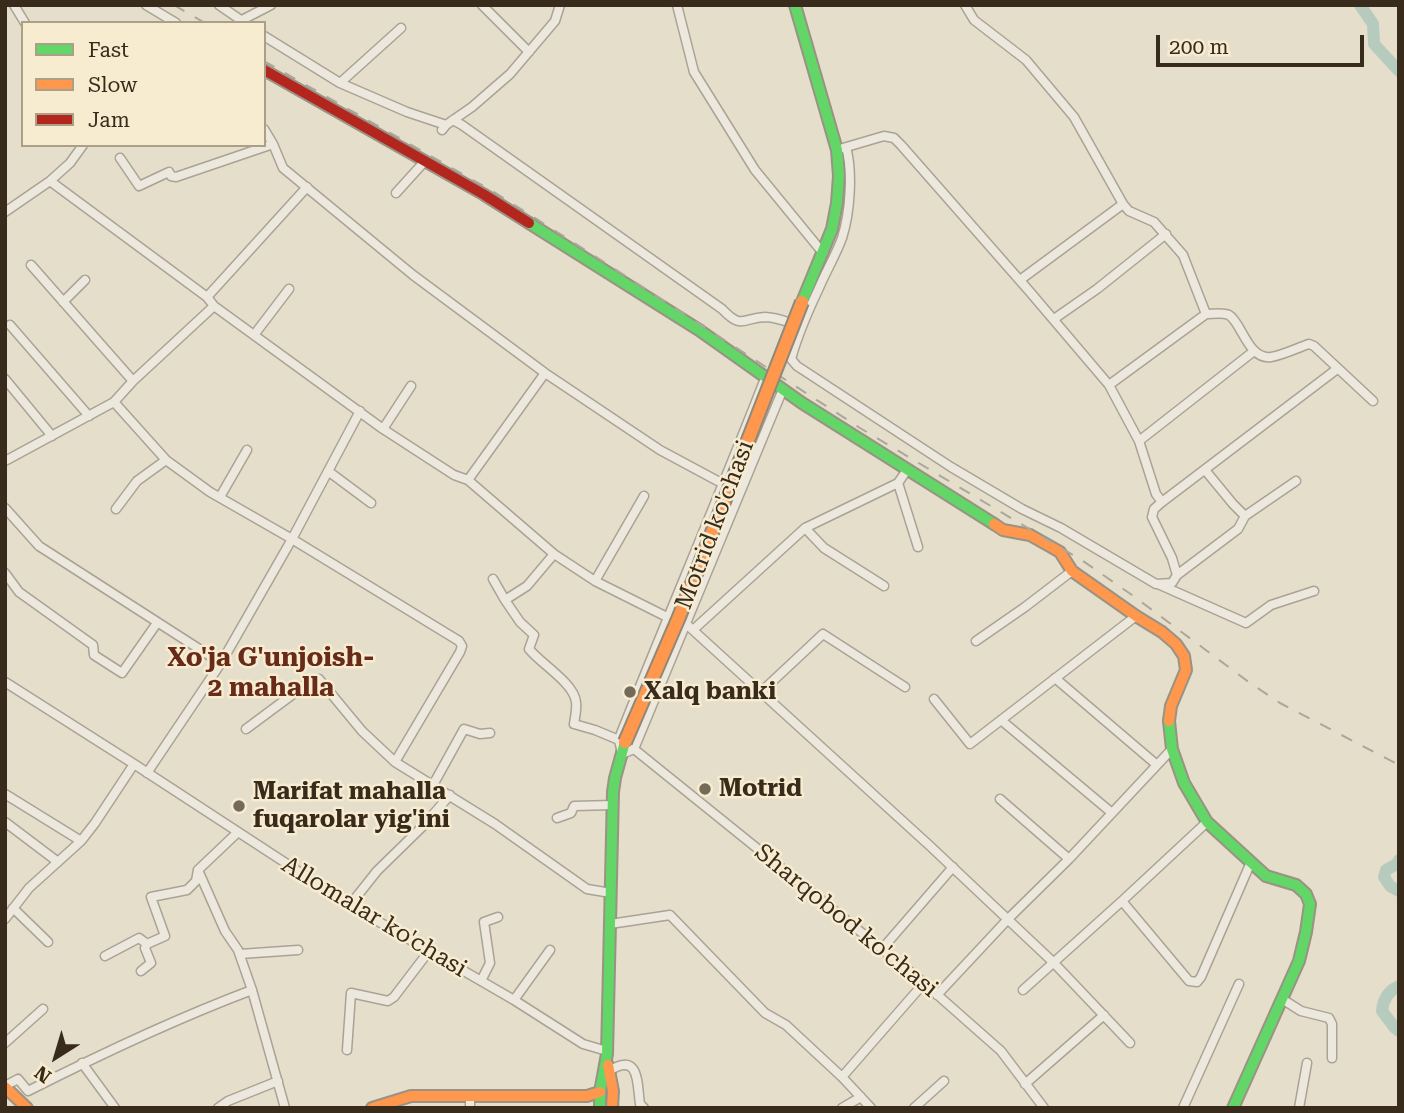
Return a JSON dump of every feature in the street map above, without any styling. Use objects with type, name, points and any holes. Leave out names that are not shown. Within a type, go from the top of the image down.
[{"type":"street","points":[[13,5],[24,21]]},
{"type":"street","points":[[146,5],[173,21]]},
{"type":"street","points":[[219,5],[243,21],[271,5]]},
{"type":"street","points":[[482,5],[529,52]]},
{"type":"street","points":[[447,125],[510,74],[555,21],[559,5]]},
{"type":"street","points":[[677,5],[694,72],[755,170],[823,253]]},
{"type":"street","name":"Motrid ko'chasi","points":[[612,1108],[613,1091],[607,1053],[615,778],[726,486],[823,253],[832,229],[837,203],[841,148],[795,5]]},
{"type":"street","points":[[965,5],[974,20],[1026,60],[1074,117],[1129,211],[1154,222],[1183,255],[1206,314]]},
{"type":"street","points":[[340,83],[401,28]]},
{"type":"street","points":[[266,37],[340,83],[447,125],[649,256],[722,309],[730,318],[738,322],[768,317],[794,324]]},
{"type":"street","points":[[266,71],[506,208],[699,330],[802,403],[1003,530],[1030,535],[1060,552],[1072,571],[1176,644],[1184,656],[1186,670],[1171,706],[1169,721],[1172,749],[1184,783],[1207,822],[1266,876],[1296,885],[1306,894],[1310,904],[1299,961],[1233,1108]]},
{"type":"street","points":[[266,132],[283,168],[413,275],[545,373],[660,450],[726,486]]},
{"type":"street","points":[[1162,502],[1156,494],[1139,441],[1109,385],[894,138],[884,136],[841,148],[848,156],[849,172],[845,227],[798,333],[791,359],[797,366],[951,467],[1156,583],[1246,622],[1271,606],[1314,591]]},
{"type":"street","points":[[266,146],[273,144]]},
{"type":"street","points":[[5,212],[50,181],[70,163],[82,147]]},
{"type":"street","points":[[120,158],[139,186],[169,172],[176,177],[264,147]]},
{"type":"street","points":[[396,193],[425,161]]},
{"type":"street","points":[[50,181],[207,297],[214,306],[383,429],[454,475],[468,480],[554,554],[595,581],[693,630],[953,867],[1053,962],[1129,1042]]},
{"type":"street","points":[[207,297],[307,187]]},
{"type":"street","points":[[1020,280],[1123,204]]},
{"type":"street","points":[[1054,319],[1166,234]]},
{"type":"street","points":[[31,265],[133,381]]},
{"type":"street","points":[[64,302],[85,280]]},
{"type":"street","points":[[254,335],[289,289]]},
{"type":"street","points":[[5,461],[114,402],[214,306]]},
{"type":"street","points":[[1109,385],[1206,314],[1224,313],[1232,317],[1254,351],[1261,356],[1269,358],[1309,344],[1314,346],[1373,401]]},
{"type":"street","points":[[10,326],[89,416]]},
{"type":"street","points":[[1139,441],[1254,351]]},
{"type":"street","points":[[1177,575],[1172,558],[1152,517],[1154,509],[1338,369]]},
{"type":"street","points":[[468,480],[545,373]]},
{"type":"street","points":[[677,620],[676,596],[726,486],[766,376]]},
{"type":"street","points":[[5,379],[52,436]]},
{"type":"street","points":[[383,429],[411,386]]},
{"type":"street","points":[[677,620],[692,606],[783,389]]},
{"type":"street","points":[[114,402],[166,460],[220,498],[292,538],[459,641],[462,646],[395,762]]},
{"type":"street","points":[[147,773],[221,663],[360,411]]},
{"type":"street","points":[[220,498],[247,450]]},
{"type":"street","points":[[116,509],[136,481],[166,460]]},
{"type":"street","points":[[693,630],[805,528],[898,483],[907,470]]},
{"type":"street","points":[[1205,470],[1245,516]]},
{"type":"street","points":[[328,471],[371,503]]},
{"type":"street","points":[[1156,583],[1172,583],[1177,575],[1238,529],[1245,516],[1296,481]]},
{"type":"street","points":[[898,483],[918,547]]},
{"type":"street","points":[[595,581],[644,496]]},
{"type":"street","points":[[5,508],[39,546],[221,663]]},
{"type":"street","points":[[805,528],[824,548],[884,586]]},
{"type":"street","points":[[493,579],[505,600],[527,586],[554,554]]},
{"type":"street","points":[[976,641],[1072,571]]},
{"type":"street","points":[[5,573],[19,592],[93,645],[94,655],[121,673],[157,623]]},
{"type":"street","points":[[676,596],[692,606]]},
{"type":"street","name":"Sharqobod ko'chasi","points":[[505,600],[520,622],[534,635],[529,649],[536,659],[572,690],[577,703],[574,724],[625,746],[924,983],[1000,1051],[1042,1107]]},
{"type":"street","points":[[934,699],[970,744],[1136,616]]},
{"type":"street","points":[[761,692],[823,634],[905,687]]},
{"type":"street","points":[[1055,678],[1157,765]]},
{"type":"street","points":[[246,729],[312,680],[319,679],[362,731],[395,762],[495,824],[587,889],[611,893]]},
{"type":"street","name":"Allomalar ko'chasi","points":[[5,682],[350,905],[514,1000],[583,1044],[607,1053]]},
{"type":"street","points":[[1001,720],[1112,813]]},
{"type":"street","points":[[433,785],[464,729],[480,734],[490,733]]},
{"type":"street","points":[[937,995],[1172,749]]},
{"type":"street","points":[[5,918],[29,888],[81,841],[134,764]]},
{"type":"street","points":[[5,794],[81,841]]},
{"type":"street","points":[[350,905],[377,871],[450,795]]},
{"type":"street","points":[[1000,800],[1069,859]]},
{"type":"street","points":[[557,818],[571,813],[574,806],[613,805]]},
{"type":"street","points":[[5,822],[58,862]]},
{"type":"street","points":[[1023,990],[1207,822]]},
{"type":"street","points":[[147,944],[165,936],[152,897],[187,890],[196,881],[198,870],[238,832]]},
{"type":"street","points":[[1122,901],[1189,981],[1197,982],[1251,862]]},
{"type":"street","points":[[882,949],[953,867]]},
{"type":"street","points":[[198,870],[225,931],[240,954],[285,1108]]},
{"type":"street","points":[[13,908],[48,942]]},
{"type":"street","points":[[610,924],[670,915],[765,1013],[786,1025],[871,1108]]},
{"type":"street","points":[[481,981],[490,963],[484,922],[498,917]]},
{"type":"street","points":[[106,956],[139,938],[147,944]]},
{"type":"street","points":[[141,971],[151,963],[145,948],[147,944]]},
{"type":"street","points":[[240,954],[298,950]]},
{"type":"street","points":[[514,1000],[550,950]]},
{"type":"street","points":[[347,1050],[351,993],[388,1001],[394,998],[429,951]]},
{"type":"street","points":[[842,1077],[924,983]]},
{"type":"street","points":[[1183,1108],[1239,984]]},
{"type":"street","points":[[27,1108],[5,1086],[18,1079],[28,1091],[82,1063],[252,990]]},
{"type":"street","points":[[1282,999],[1301,1011],[1329,1018],[1332,1024],[1332,1058]]},
{"type":"street","points":[[5,1043],[43,1009]]},
{"type":"street","points":[[1025,1084],[1104,1015]]},
{"type":"street","name":"Motrid ko'chasi","points":[[600,1108],[607,1053]]},
{"type":"street","points":[[82,1063],[115,1108]]},
{"type":"street","points":[[1299,1108],[1307,1063]]},
{"type":"street","points":[[609,1071],[619,1066],[631,1067],[636,1071],[640,1104],[644,1108]]},
{"type":"street","points":[[218,1108],[228,1101],[278,1081]]},
{"type":"street","points":[[914,1108],[944,1081]]},
{"type":"street","points":[[372,1108],[411,1096],[470,1101],[587,1096],[600,1092]]},
{"type":"street","points":[[842,1108],[861,1097]]},
{"type":"waterway","points":[[1360,5],[1373,24],[1374,44],[1399,71]]},
{"type":"waterway","points":[[1399,860],[1386,870],[1384,877],[1390,886],[1399,891]]},
{"type":"waterway","points":[[1399,986],[1387,996],[1382,1011],[1399,1031]]},
{"type":"railway","points":[[174,5],[202,21]]},
{"type":"railway","points":[[266,62],[494,192],[860,428],[1083,561],[1280,703],[1399,765]]},
{"type":"traffic: fast","points":[[795,5],[837,150],[839,176],[832,229],[802,302]]},
{"type":"traffic: fast","points":[[529,223],[699,330],[802,403],[994,524]]},
{"type":"traffic: fast","points":[[1169,721],[1172,749],[1184,783],[1207,822],[1266,876],[1296,885],[1306,894],[1310,904],[1299,961],[1233,1108]]},
{"type":"traffic: fast","points":[[600,1108],[607,1054],[613,792],[625,742]]},
{"type":"traffic: slow","points":[[625,742],[679,617],[802,302]]},
{"type":"traffic: slow","points":[[994,524],[1003,530],[1030,535],[1060,552],[1072,571],[1176,644],[1184,656],[1186,670],[1171,706],[1169,721]]},
{"type":"traffic: slow","points":[[608,1065],[613,1091],[612,1108]]},
{"type":"traffic: slow","points":[[5,1087],[27,1108]]},
{"type":"traffic: slow","points":[[372,1108],[411,1096],[587,1096],[600,1092]]},
{"type":"traffic: jam","points":[[266,71],[483,194],[529,223]]},
{"type":"place","name":"Xalq banki","points":[[630,692]]},
{"type":"place","name":"Motrid","points":[[705,789]]},
{"type":"place","name":"Marifat mahalla fuqarolar yig'ini","points":[[239,806]]},
{"type":"district","name":"Xo'ja G'unjoish- 2 mahalla","points":[[271,673]]}]
